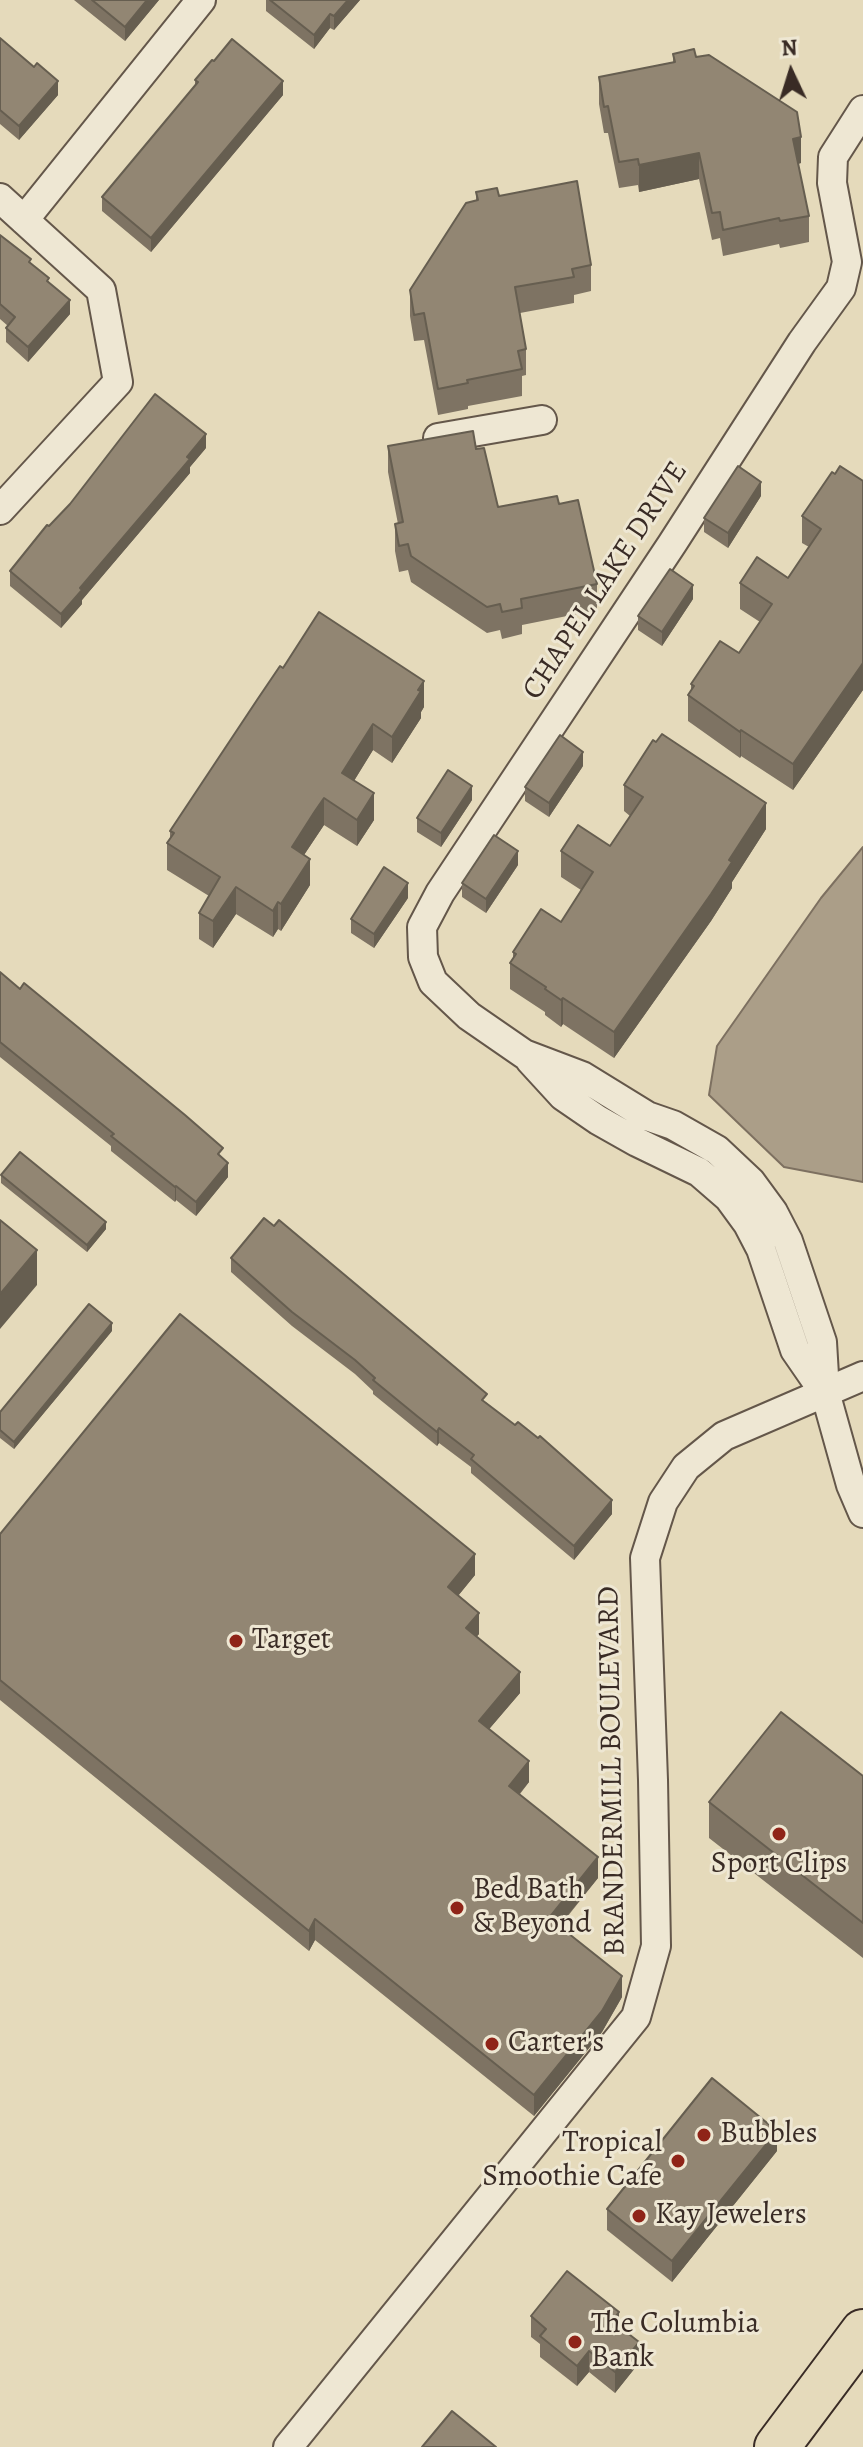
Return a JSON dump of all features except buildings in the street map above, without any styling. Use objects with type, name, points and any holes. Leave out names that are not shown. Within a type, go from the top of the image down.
[{"type":"highway","points":[[777,2447],[863,2332]]},
{"type":"street","points":[[24,220],[201,0]]},
{"type":"street","name":"CHAPEL LAKE DRIVE","points":[[863,110],[833,157],[832,183],[847,262],[841,288],[802,342],[440,893],[422,927],[423,957],[433,982],[469,1016],[524,1054],[582,1076],[647,1116],[673,1125],[717,1150],[751,1182],[773,1212],[788,1241],[822,1342],[825,1392],[851,1485],[863,1513]]},
{"type":"street","points":[[0,198],[101,290],[118,382],[0,510]]},
{"type":"street","points":[[425,440],[542,420]]},
{"type":"street","name":"BRANDERMILL BOULEVARD","points":[[288,2447],[636,2017],[656,1946],[645,1558],[663,1502],[686,1467],[724,1436],[863,1376]]},
{"type":"shaded area","points":[[863,847],[863,1182],[784,1167],[709,1095],[717,1046],[821,898]]},
{"type":"place","name":"Target","points":[[236,1641]]},
{"type":"place","name":"Sport Clips","points":[[779,1834]]},
{"type":"place","name":"Bed Bath & Beyond","points":[[457,1908]]},
{"type":"place","name":"Carter's","points":[[492,2044]]},
{"type":"place","name":"Bubbles","points":[[704,2135]]},
{"type":"place","name":"Tropical Smoothie Cafe","points":[[678,2161]]},
{"type":"place","name":"Kay Jewelers","points":[[639,2216]]},
{"type":"place","name":"The Columbia Bank","points":[[575,2342]]}]
